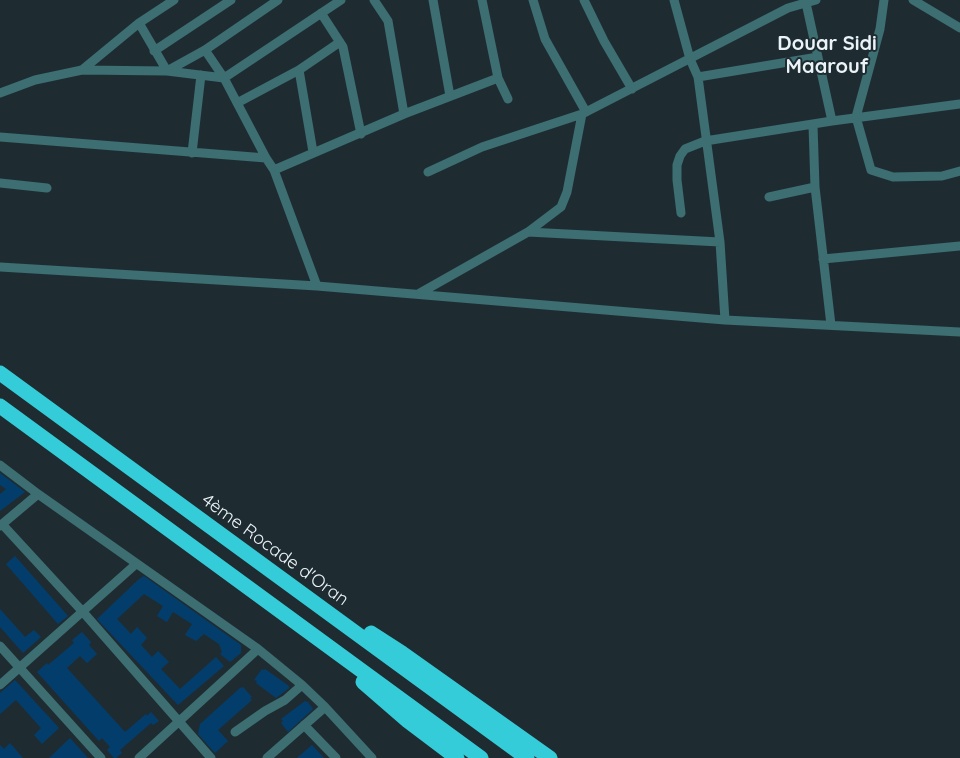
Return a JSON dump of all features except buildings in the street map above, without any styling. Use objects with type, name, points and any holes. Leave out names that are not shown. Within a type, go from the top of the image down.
[{"type":"highway","name":"4ème Rocade d'Oran","points":[[0,373],[527,758]]},
{"type":"highway","points":[[0,406],[481,758]]},
{"type":"highway","points":[[291,587],[342,615],[402,654],[550,758]]},
{"type":"highway","points":[[320,642],[382,699],[457,758]]},
{"type":"street","points":[[82,70],[139,23],[174,0]]},
{"type":"street","points":[[154,51],[231,0]]},
{"type":"street","points":[[167,72],[206,50],[278,0]]},
{"type":"street","points":[[0,93],[35,80],[82,70],[167,72],[224,78],[341,0]]},
{"type":"street","points":[[374,0],[388,21],[404,114]]},
{"type":"street","points":[[433,0],[450,96]]},
{"type":"street","points":[[482,0],[498,78],[508,98]]},
{"type":"street","points":[[420,293],[528,232],[561,207],[567,192],[584,113],[545,39],[533,0]]},
{"type":"street","points":[[584,0],[604,41],[632,89]]},
{"type":"street","points":[[674,0],[690,59],[698,77],[705,141],[720,242],[725,320]]},
{"type":"street","points":[[428,172],[482,148],[584,113],[788,8],[816,0]]},
{"type":"street","points":[[884,0],[880,29],[856,117],[871,170],[893,177],[942,176],[960,171]]},
{"type":"street","points":[[913,0],[960,28]]},
{"type":"street","points":[[806,3],[832,121]]},
{"type":"street","points":[[321,13],[343,47],[361,134]]},
{"type":"street","points":[[139,23],[167,72]]},
{"type":"street","points":[[237,103],[299,70],[340,42]]},
{"type":"street","points":[[206,50],[224,78],[274,170],[317,286]]},
{"type":"street","points":[[698,77],[818,57]]},
{"type":"street","points":[[299,70],[313,152]]},
{"type":"street","points":[[192,153],[200,75]]},
{"type":"street","points":[[274,170],[404,114],[498,78]]},
{"type":"street","points":[[681,213],[677,180],[680,156],[684,149],[705,141],[856,117],[960,104]]},
{"type":"street","points":[[812,125],[815,187],[831,325]]},
{"type":"street","points":[[0,137],[266,158]]},
{"type":"street","points":[[0,183],[47,188]]},
{"type":"street","points":[[769,197],[815,187]]},
{"type":"street","points":[[528,232],[720,242]]},
{"type":"street","points":[[823,259],[960,246]]},
{"type":"street","points":[[0,267],[420,293],[725,320],[960,332]]},
{"type":"street","points":[[0,465],[136,564],[258,649],[302,685],[324,706],[372,758]]},
{"type":"street","points":[[38,494],[1,525],[83,612],[211,758]]},
{"type":"street","points":[[0,685],[136,564]]},
{"type":"street","points":[[0,646],[101,758]]},
{"type":"street","points":[[139,758],[258,649]]},
{"type":"street","points":[[235,732],[264,711],[285,700],[302,685]]},
{"type":"street","points":[[267,758],[324,706]]},
{"type":"street","points":[[304,725],[336,758]]},
{"type":"district","name":"Douar Sidi Maarouf","points":[[827,56]]}]
